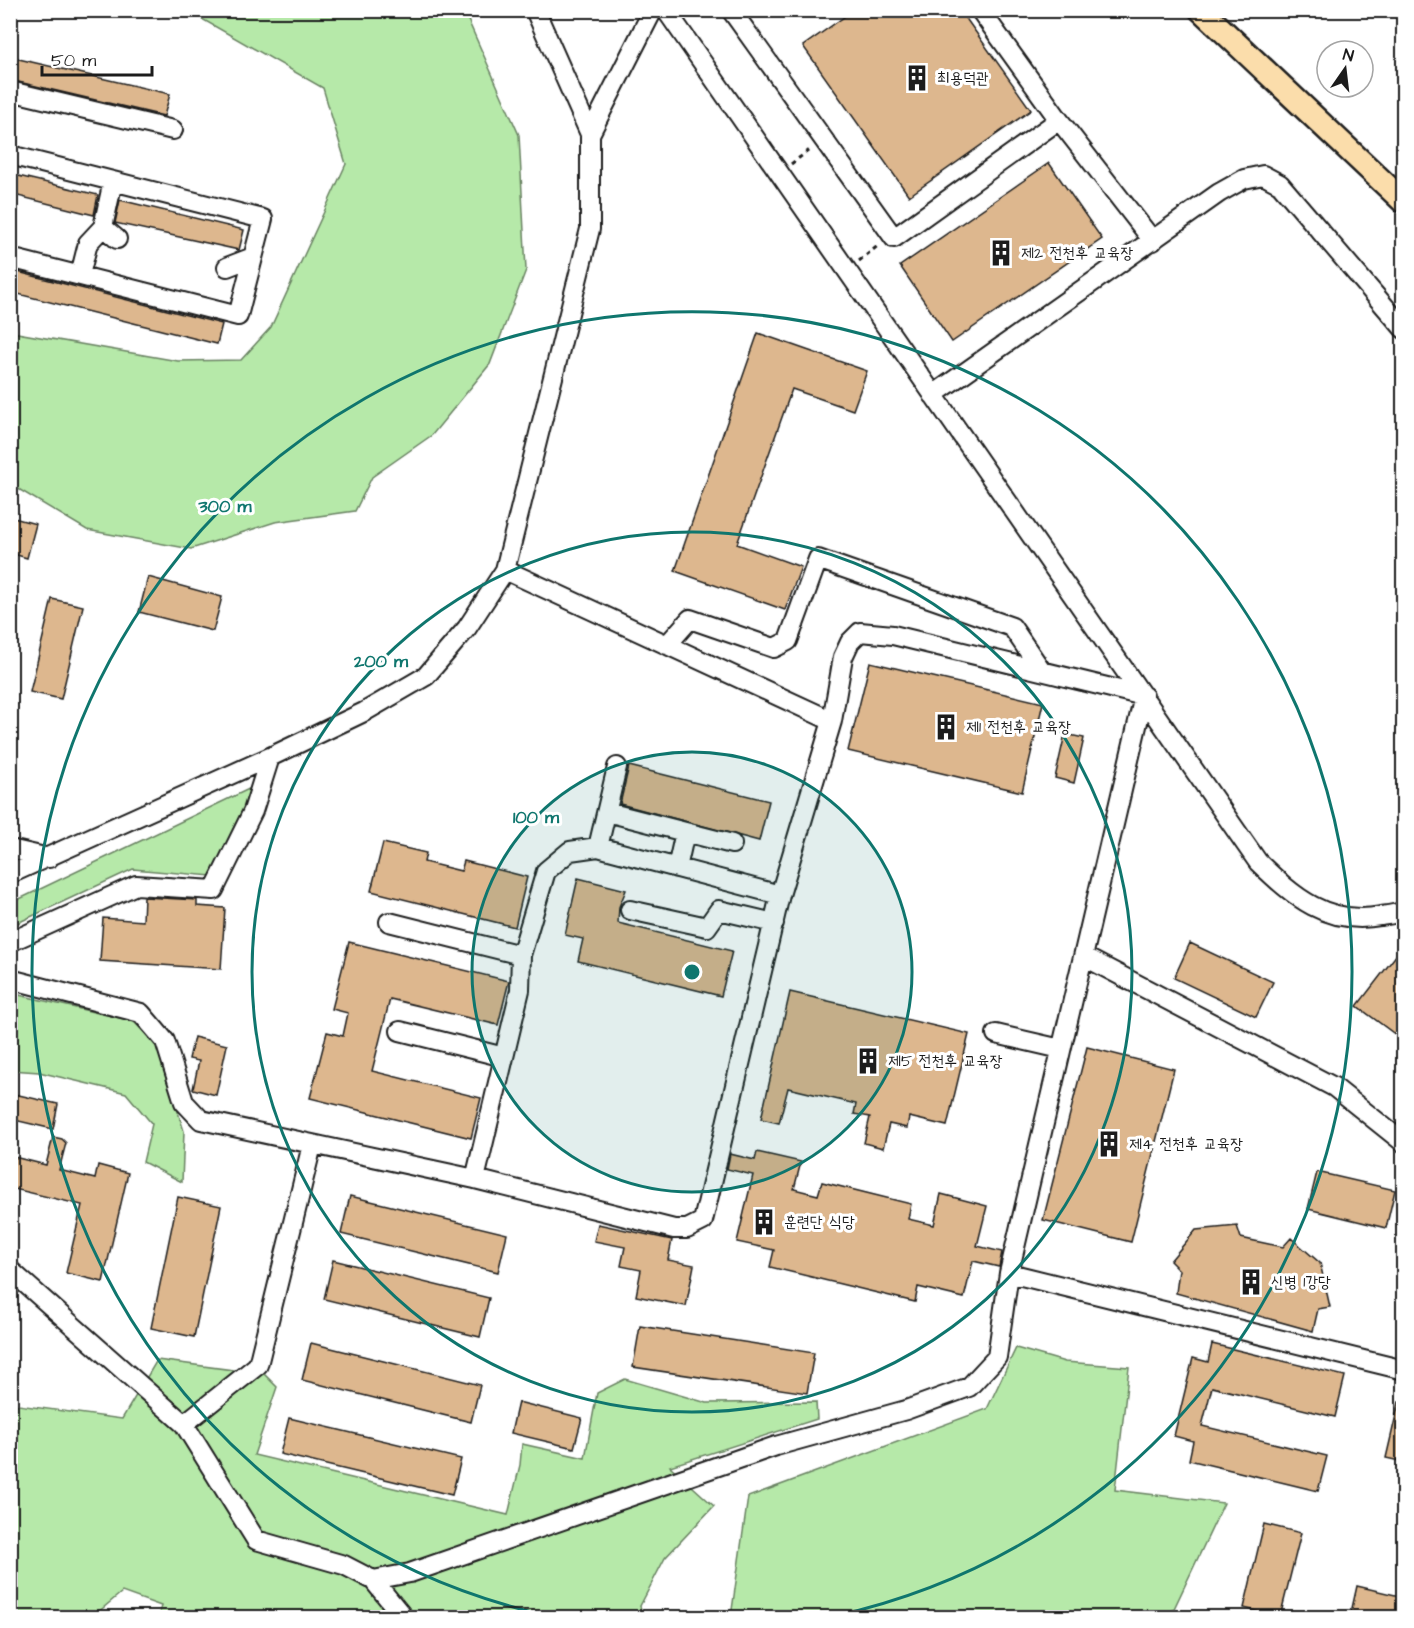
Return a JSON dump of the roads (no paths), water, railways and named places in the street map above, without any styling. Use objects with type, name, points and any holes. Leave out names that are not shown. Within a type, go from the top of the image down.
[{"type":"main road","points":[[1201,10],[1404,202]]},
{"type":"street","points":[[10,874],[270,758],[364,712],[426,676],[467,628],[505,570],[590,229],[590,134],[535,10]]},
{"type":"street","points":[[590,134],[652,10]]},
{"type":"street","points":[[666,10],[1258,862],[1288,890],[1314,907],[1339,918],[1371,918],[1404,910]]},
{"type":"street","points":[[731,10],[894,238],[1059,120]]},
{"type":"street","points":[[980,10],[1059,120],[1154,241]]},
{"type":"street","points":[[10,91],[173,130]]},
{"type":"street","points":[[10,155],[263,219],[238,316],[10,258]]},
{"type":"street","points":[[933,395],[1219,193],[1244,179],[1263,175],[1280,184],[1404,328]]},
{"type":"street","points":[[80,275],[88,243],[103,227],[113,181]]},
{"type":"street","points":[[103,227],[117,239]]},
{"type":"street","points":[[227,267],[253,257]]},
{"type":"street","points":[[667,645],[690,619],[774,648],[788,641],[818,559],[1012,627],[1042,672]]},
{"type":"street","points":[[505,570],[831,721]]},
{"type":"street","points":[[10,979],[141,1013],[165,1041],[184,1102],[201,1120],[475,1179],[674,1229],[687,1229],[703,1221],[780,895],[831,721],[843,657],[850,642],[860,632],[893,635],[1144,696]]},
{"type":"street","points":[[372,1580],[410,1573],[776,1446],[906,1410],[969,1387],[997,1357],[1009,1273],[1061,1049],[1085,957],[1144,696]]},
{"type":"street","points":[[10,942],[136,885],[214,890],[253,811],[270,758]]},
{"type":"street","points":[[598,847],[617,767]]},
{"type":"street","points":[[607,812],[732,844]]},
{"type":"street","points":[[677,868],[685,832]]},
{"type":"street","points":[[475,1179],[520,990],[521,955],[546,871],[570,851],[598,847],[780,895]]},
{"type":"street","points":[[10,849],[49,858]]},
{"type":"street","points":[[630,910],[707,927],[719,909],[774,923]]},
{"type":"street","points":[[389,922],[521,955]]},
{"type":"street","points":[[1085,957],[1334,1087],[1404,1143]]},
{"type":"street","points":[[400,1031],[504,1057]]},
{"type":"street","points":[[996,1034],[1061,1049]]},
{"type":"street","points":[[184,1424],[258,1365],[312,1145]]},
{"type":"street","points":[[10,1270],[184,1424],[256,1540],[344,1565],[372,1580],[404,1617]]},
{"type":"street","points":[[1009,1273],[1404,1370]]},
{"type":"place","name":"최용덕관","points":[[917,78]]},
{"type":"place","name":"제2 전천후 교육장","points":[[1001,253]]},
{"type":"place","name":"제1 전천후 교육장","points":[[946,727]]},
{"type":"place","name":"제5 전천후 교육장","points":[[868,1061]]},
{"type":"place","name":"제4 전천후 교육장","points":[[1109,1144]]},
{"type":"place","name":"훈련단 식당","points":[[764,1222]]},
{"type":"place","name":"신병 1강당","points":[[1251,1282]]}]
